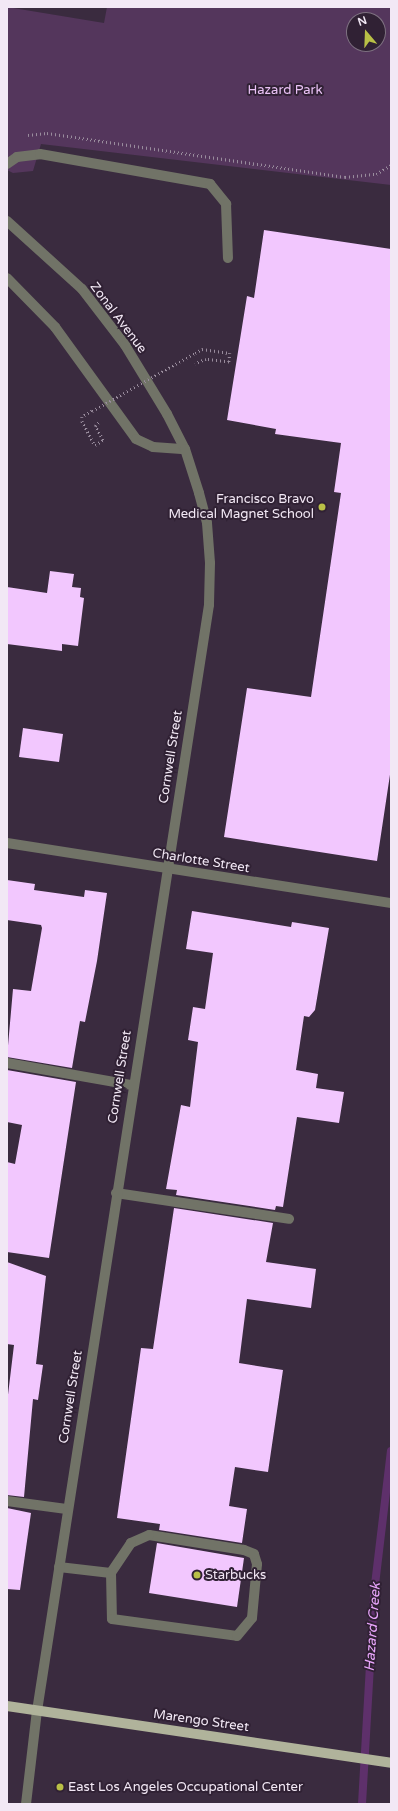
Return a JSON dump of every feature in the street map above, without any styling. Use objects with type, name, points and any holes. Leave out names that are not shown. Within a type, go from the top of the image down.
[{"type":"main road","name":"Marengo Street","points":[[7,1706],[391,1763]]},
{"type":"street","points":[[7,164],[17,157],[40,154],[210,184],[226,204],[228,258]]},
{"type":"street","name":"Zonal Avenue","points":[[7,220],[87,295],[125,345],[185,450]]},
{"type":"street","points":[[7,278],[55,327],[136,439],[153,448],[185,450]]},
{"type":"street","name":"Cornwell Street","points":[[26,1804],[37,1711],[60,1567],[66,1509],[166,869],[209,605],[207,523],[185,450]]},
{"type":"street","name":"Charlotte Street","points":[[7,843],[166,869],[389,902]]},
{"type":"street","points":[[7,1063],[132,1084]]},
{"type":"street","points":[[116,1193],[289,1219]]},
{"type":"street","points":[[7,1501],[66,1509]]},
{"type":"street","points":[[148,1535],[244,1550],[254,1554],[257,1564],[252,1618],[237,1636],[112,1619],[111,1573],[131,1543],[148,1535]]},
{"type":"street","points":[[60,1567],[111,1573]]},
{"type":"path","points":[[24,136],[47,133],[345,177],[376,174],[391,165]]},
{"type":"path","points":[[102,419],[96,426],[103,440],[95,445],[82,421],[82,417],[92,410],[202,349],[230,353],[229,362],[206,359],[195,364]]},
{"type":"green space","name":"Hazard Park","points":[[7,7],[104,23],[107,7],[391,7],[391,185],[41,144],[33,171],[13,173],[7,170]]},
{"type":"building","name":"Francisco Bravo Medical Magnet School","points":[[264,230],[391,249],[391,768],[377,861],[224,837],[247,688],[311,697],[341,493],[334,492],[341,443],[275,434],[276,429],[227,420],[247,296],[254,298]]},
{"type":"building","points":[[50,571],[74,574],[72,587],[81,588],[80,597],[84,598],[78,646],[62,644],[62,651],[7,644],[7,587],[47,593]]},
{"type":"building","points":[[23,728],[63,734],[59,762],[19,757]]},
{"type":"building","points":[[7,880],[35,884],[34,890],[84,897],[85,890],[107,893],[97,961],[85,1022],[80,1021],[72,1068],[7,1057],[13,989],[31,991],[42,928],[41,925],[7,920]]},
{"type":"building","points":[[192,911],[291,927],[292,922],[329,928],[315,1010],[309,1017],[304,1016],[296,1070],[318,1074],[316,1088],[344,1092],[339,1123],[297,1117],[283,1207],[276,1206],[275,1210],[176,1195],[177,1190],[166,1189],[181,1105],[190,1107],[198,1042],[188,1040],[193,1007],[205,1009],[213,953],[186,949]]},
{"type":"building","points":[[7,1070],[76,1082],[49,1258],[7,1252],[7,1162],[15,1164],[22,1125],[7,1122]]},
{"type":"building","points":[[174,1208],[273,1223],[266,1262],[316,1269],[311,1308],[247,1299],[239,1363],[283,1370],[268,1472],[235,1467],[229,1506],[247,1509],[242,1543],[159,1530],[160,1524],[117,1518],[141,1348],[153,1349]]},
{"type":"building","points":[[7,1262],[46,1276],[36,1364],[43,1365],[38,1400],[33,1399],[24,1497],[7,1495],[7,1403],[14,1345],[7,1344]]},
{"type":"building","points":[[7,1508],[31,1513],[20,1590],[7,1589]]},
{"type":"building","name":"Starbucks","points":[[157,1543],[244,1558],[237,1607],[149,1593]]},
{"type":"waterway","name":"Hazard Creek","points":[[362,1804],[374,1593],[391,1451]]},
{"type":"place","name":"Francisco Bravo Medical Magnet School","points":[[322,507]]},
{"type":"place","name":"Starbucks","points":[[197,1575]]},
{"type":"place","name":"East Los Angeles Occupational Center","points":[[60,1787]]}]
